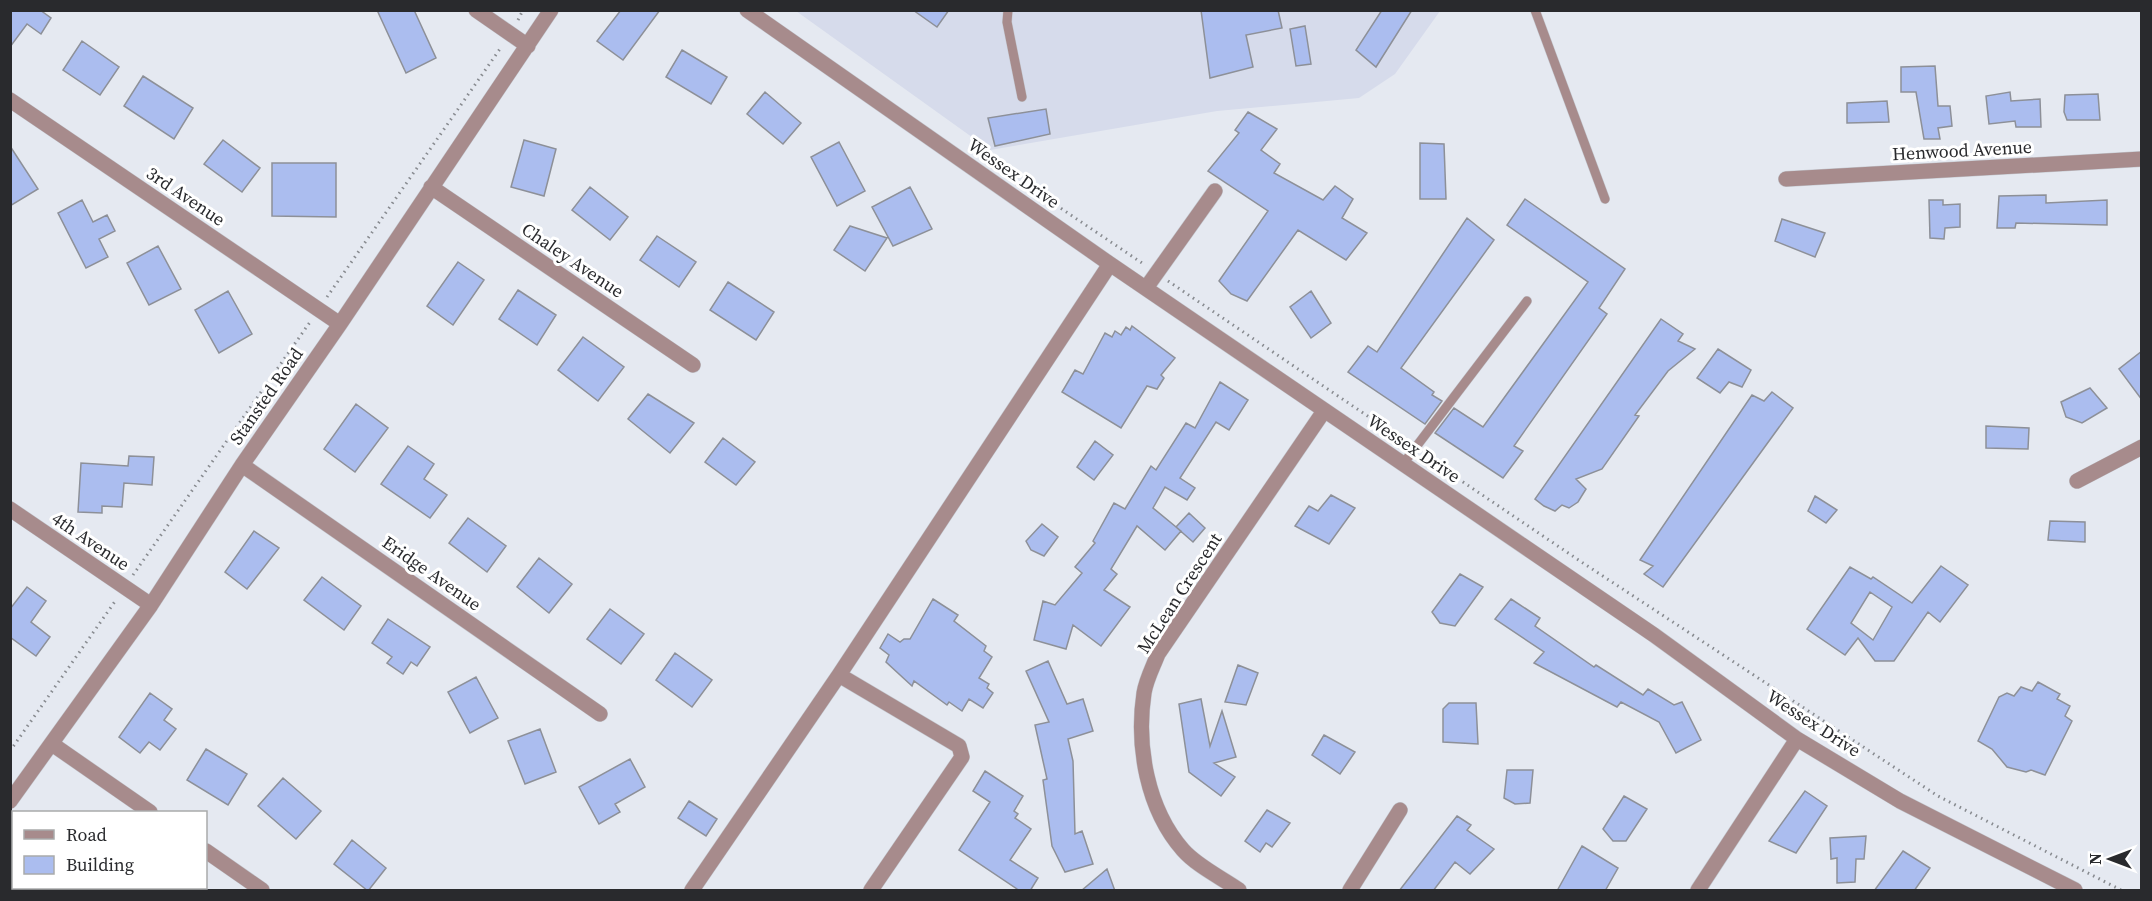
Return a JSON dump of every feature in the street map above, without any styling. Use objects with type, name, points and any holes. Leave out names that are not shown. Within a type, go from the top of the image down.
[{"type":"street","points":[[476,10],[528,46]]},
{"type":"street","name":"Stansted Road","points":[[10,801],[150,605],[242,465],[340,324],[551,10]]},
{"type":"street","name":"Wessex Drive","points":[[747,10],[1110,264],[1654,635],[1797,739],[1900,801],[2075,891]]},
{"type":"street","name":"3rd Avenue","points":[[10,100],[340,324]]},
{"type":"street","name":"Henwood Avenue","points":[[1786,179],[2142,159]]},
{"type":"street","name":"Chaley Avenue","points":[[431,187],[693,365]]},
{"type":"street","points":[[1146,288],[1215,191]]},
{"type":"street","points":[[692,891],[839,675],[1110,264]]},
{"type":"street","name":"McLean Crescent","points":[[1239,891],[1184,851],[1157,807],[1147,780],[1143,745],[1145,691],[1158,654],[1324,411]]},
{"type":"street","points":[[2077,481],[2142,447]]},
{"type":"street","name":"Eridge Avenue","points":[[242,465],[600,714]]},
{"type":"street","name":"4th Avenue","points":[[10,509],[150,605]]},
{"type":"street","points":[[839,675],[959,746],[962,757],[871,891]]},
{"type":"street","points":[[1698,891],[1797,739]]},
{"type":"street","points":[[52,744],[147,811]]},
{"type":"street","points":[[1350,891],[1400,810]]},
{"type":"street","points":[[207,852],[262,891]]},
{"type":"lane","points":[[1008,10],[1007,22],[1022,97]]},
{"type":"lane","points":[[1535,10],[1605,198]]},
{"type":"lane","points":[[1402,464],[1527,300]]},
{"type":"path","points":[[320,307],[510,34],[524,10]]},
{"type":"path","points":[[1049,200],[1408,444]]},
{"type":"path","points":[[10,751],[314,316]]},
{"type":"path","points":[[1418,451],[1583,563],[1938,796],[2121,891]]},
{"type":"shaded area","points":[[796,11],[1440,11],[1395,74],[1359,98],[1217,111],[990,150]]},
{"type":"building","points":[[10,10],[40,10],[51,18],[41,34],[27,24],[10,47]]},
{"type":"building","points":[[377,10],[414,10],[436,58],[406,73]]},
{"type":"building","points":[[621,10],[660,10],[623,60],[597,41]]},
{"type":"building","points":[[913,10],[949,10],[937,27]]},
{"type":"building","points":[[1201,10],[1278,10],[1282,28],[1246,35],[1253,67],[1210,78]]},
{"type":"building","points":[[1382,10],[1412,10],[1376,67],[1356,50]]},
{"type":"building","points":[[1305,26],[1311,64],[1296,66],[1290,29]]},
{"type":"building","points":[[82,41],[119,67],[100,95],[63,70]]},
{"type":"building","points":[[682,50],[727,77],[711,104],[666,77]]},
{"type":"building","points":[[1935,66],[1938,106],[1950,106],[1952,126],[1938,128],[1940,139],[1924,139],[1916,92],[1901,92],[1901,67]]},
{"type":"building","points":[[143,76],[193,108],[174,139],[124,106]]},
{"type":"building","points":[[765,92],[801,123],[783,144],[747,114]]},
{"type":"building","points":[[2010,92],[2011,101],[2040,99],[2041,127],[2016,127],[2015,121],[1989,124],[1986,96]]},
{"type":"building","points":[[2098,94],[2100,120],[2067,120],[2064,112],[2065,95]]},
{"type":"building","points":[[1887,101],[1889,122],[1847,123],[1847,103]]},
{"type":"building","points":[[1046,109],[1050,134],[995,146],[988,118]]},
{"type":"building","points":[[1248,112],[1277,129],[1261,150],[1280,164],[1274,173],[1323,200],[1335,186],[1353,199],[1342,218],[1367,233],[1346,260],[1298,230],[1247,301],[1231,294],[1219,281],[1268,211],[1208,171],[1239,133],[1235,130]]},
{"type":"building","points":[[223,140],[260,168],[242,192],[204,164]]},
{"type":"building","points":[[524,140],[556,149],[544,196],[511,187]]},
{"type":"building","points":[[839,142],[865,191],[837,206],[811,157]]},
{"type":"building","points":[[1420,143],[1444,144],[1446,199],[1420,199]]},
{"type":"building","points":[[10,146],[38,189],[10,206]]},
{"type":"building","points":[[272,163],[336,163],[336,217],[272,216]]},
{"type":"building","points":[[590,187],[628,217],[610,240],[572,210]]},
{"type":"building","points":[[910,187],[932,229],[893,246],[872,207]]},
{"type":"building","points":[[2046,195],[2046,203],[2107,200],[2107,225],[2016,223],[2015,228],[1997,228],[1999,196]]},
{"type":"building","points":[[1525,199],[1625,269],[1599,308],[1607,314],[1514,446],[1523,451],[1503,478],[1435,433],[1454,408],[1483,427],[1588,282],[1507,225]]},
{"type":"building","points":[[82,200],[93,222],[107,215],[115,231],[99,239],[108,257],[86,268],[58,213]]},
{"type":"building","points":[[1929,200],[1943,200],[1943,205],[1960,204],[1960,227],[1945,228],[1944,239],[1930,238]]},
{"type":"building","points":[[1467,218],[1494,240],[1401,368],[1434,392],[1432,395],[1442,401],[1425,424],[1348,372],[1368,346],[1377,352]]},
{"type":"building","points":[[1782,219],[1825,233],[1815,257],[1775,241]]},
{"type":"building","points":[[850,226],[887,238],[865,271],[834,250]]},
{"type":"building","points":[[657,236],[696,262],[679,287],[640,260]]},
{"type":"building","points":[[158,246],[181,289],[149,305],[127,263]]},
{"type":"building","points":[[458,262],[484,280],[453,325],[427,306]]},
{"type":"building","points":[[728,282],[774,312],[756,340],[710,310]]},
{"type":"building","points":[[518,290],[556,315],[537,345],[499,319]]},
{"type":"building","points":[[228,291],[252,334],[219,353],[195,310]]},
{"type":"building","points":[[1311,291],[1331,323],[1311,338],[1290,307]]},
{"type":"building","points":[[1661,319],[1683,334],[1678,341],[1695,349],[1668,371],[1635,415],[1639,416],[1602,469],[1576,479],[1586,489],[1578,502],[1569,508],[1562,505],[1555,511],[1544,506],[1535,499]]},
{"type":"building","points":[[1132,326],[1175,358],[1161,375],[1164,378],[1157,389],[1147,386],[1121,428],[1062,392],[1075,370],[1083,374],[1105,333],[1112,337],[1115,331],[1121,335],[1126,327],[1130,330]]},
{"type":"building","points":[[583,337],[624,367],[598,401],[558,370]]},
{"type":"building","points":[[1718,349],[1751,370],[1742,387],[1729,382],[1720,393],[1697,378]]},
{"type":"building","points":[[2142,351],[2142,400],[2119,369]]},
{"type":"building","points":[[1220,382],[1248,400],[1229,430],[1216,422],[1180,478],[1195,488],[1187,500],[1165,487],[1153,508],[1181,531],[1165,550],[1137,526],[1111,569],[1117,574],[1104,590],[1130,607],[1101,646],[1073,625],[1066,649],[1034,640],[1043,601],[1055,605],[1082,573],[1075,567],[1095,543],[1093,541],[1114,503],[1125,509],[1151,466],[1156,470],[1186,423],[1195,428]]},
{"type":"building","points":[[2090,388],[2107,408],[2082,423],[2066,417],[2061,402]]},
{"type":"building","points":[[1772,392],[1793,408],[1663,587],[1644,574],[1653,566],[1640,560],[1752,395],[1764,401]]},
{"type":"building","points":[[648,394],[694,423],[670,453],[628,419]]},
{"type":"building","points":[[356,404],[388,428],[355,472],[324,449]]},
{"type":"building","points":[[1986,426],[2029,428],[2028,449],[1986,448]]},
{"type":"building","points":[[723,438],[755,462],[736,485],[705,462]]},
{"type":"building","points":[[1095,441],[1113,455],[1094,480],[1077,467]]},
{"type":"building","points":[[408,446],[434,464],[424,479],[447,495],[430,518],[381,484]]},
{"type":"building","points":[[129,456],[154,457],[152,485],[124,483],[122,507],[102,506],[102,513],[78,512],[81,463],[128,466]]},
{"type":"building","points":[[1331,495],[1355,508],[1329,544],[1295,526],[1309,506],[1318,511]]},
{"type":"building","points":[[1815,496],[1837,510],[1826,523],[1808,511]]},
{"type":"building","points":[[1189,513],[1205,528],[1193,542],[1176,527]]},
{"type":"building","points":[[468,518],[506,546],[487,572],[449,543]]},
{"type":"building","points":[[2050,521],[2085,522],[2085,542],[2048,540]]},
{"type":"building","points":[[1042,524],[1058,537],[1044,556],[1031,550],[1026,541]]},
{"type":"building","points":[[254,531],[279,548],[247,589],[225,572]]},
{"type":"building","points":[[539,558],[572,584],[549,613],[517,587]]},
{"type":"building","points":[[1941,566],[1968,585],[1940,622],[1928,612],[1894,661],[1875,661],[1858,638],[1845,655],[1807,629],[1850,567],[1871,579],[1873,577],[1912,603]],"holes":[[[1870,592],[1892,607],[1873,640],[1851,623]]]},
{"type":"building","points":[[1460,574],[1483,587],[1455,626],[1440,623],[1432,612]]},
{"type":"building","points":[[322,577],[361,606],[344,630],[304,600]]},
{"type":"building","points":[[27,587],[46,601],[31,622],[50,637],[36,656],[10,637],[10,609]]},
{"type":"building","points":[[933,599],[958,615],[954,621],[986,646],[984,651],[992,657],[979,678],[989,684],[987,688],[993,693],[983,708],[969,699],[962,711],[949,702],[947,705],[914,681],[912,686],[886,662],[889,655],[880,648],[888,634],[900,642],[910,639]]},
{"type":"building","points":[[1511,599],[1540,618],[1535,626],[1594,667],[1596,665],[1643,695],[1648,689],[1674,705],[1682,702],[1701,740],[1676,753],[1659,722],[1621,702],[1617,707],[1534,663],[1544,652],[1495,619]]},
{"type":"building","points":[[610,609],[644,634],[621,664],[587,639]]},
{"type":"building","points":[[388,619],[430,647],[417,666],[411,662],[403,674],[387,663],[392,657],[372,643]]},
{"type":"building","points":[[675,653],[712,680],[692,707],[656,680]]},
{"type":"building","points":[[1048,661],[1067,704],[1083,699],[1093,731],[1068,739],[1073,761],[1075,834],[1082,831],[1093,864],[1065,872],[1052,846],[1043,780],[1047,779],[1035,725],[1049,722],[1026,671]]},
{"type":"building","points":[[1238,665],[1258,673],[1246,705],[1225,702]]},
{"type":"building","points":[[476,677],[498,718],[470,733],[448,692]]},
{"type":"building","points":[[2038,682],[2060,694],[2057,699],[2070,706],[2065,716],[2072,721],[2045,775],[2031,770],[2026,772],[2007,767],[1992,749],[1978,741],[1999,697],[2007,693],[2014,696],[2021,687],[2032,691]]},
{"type":"building","points":[[150,693],[172,709],[164,720],[176,729],[160,750],[149,742],[140,753],[119,737]]},
{"type":"building","points":[[1201,699],[1210,746],[1222,711],[1236,757],[1214,763],[1235,777],[1221,796],[1189,772],[1179,704]]},
{"type":"building","points":[[1449,703],[1476,703],[1478,744],[1443,742],[1443,709]]},
{"type":"building","points":[[540,729],[556,772],[525,784],[508,741]]},
{"type":"building","points":[[1324,735],[1355,752],[1340,774],[1312,755]]},
{"type":"building","points":[[206,749],[247,774],[228,805],[187,780]]},
{"type":"building","points":[[630,759],[645,787],[615,804],[620,812],[599,824],[579,787]]},
{"type":"building","points":[[1507,770],[1533,770],[1530,803],[1515,804],[1504,798]]},
{"type":"building","points":[[985,771],[1023,796],[1014,811],[1018,814],[1015,818],[1031,829],[1010,860],[1038,878],[1030,891],[1020,891],[959,850],[990,802],[973,791]]},
{"type":"building","points":[[283,778],[321,811],[296,839],[258,806]]},
{"type":"building","points":[[1805,791],[1827,806],[1796,853],[1769,841]]},
{"type":"building","points":[[1624,796],[1647,809],[1626,841],[1613,841],[1603,829]]},
{"type":"building","points":[[689,801],[717,819],[706,836],[678,818]]},
{"type":"building","points":[[1267,810],[1290,823],[1272,847],[1266,843],[1260,852],[1245,841]]},
{"type":"building","points":[[1457,816],[1471,825],[1467,830],[1494,849],[1470,874],[1455,862],[1433,891],[1399,891]]},
{"type":"building","points":[[1866,836],[1864,859],[1856,859],[1855,882],[1837,883],[1837,858],[1831,859],[1830,838]]},
{"type":"building","points":[[352,840],[386,868],[368,891],[334,864]]},
{"type":"building","points":[[1582,846],[1618,868],[1605,891],[1557,891]]},
{"type":"building","points":[[1903,851],[1930,868],[1914,891],[1874,891]]},
{"type":"building","points":[[1107,869],[1115,891],[1081,891]]}]
